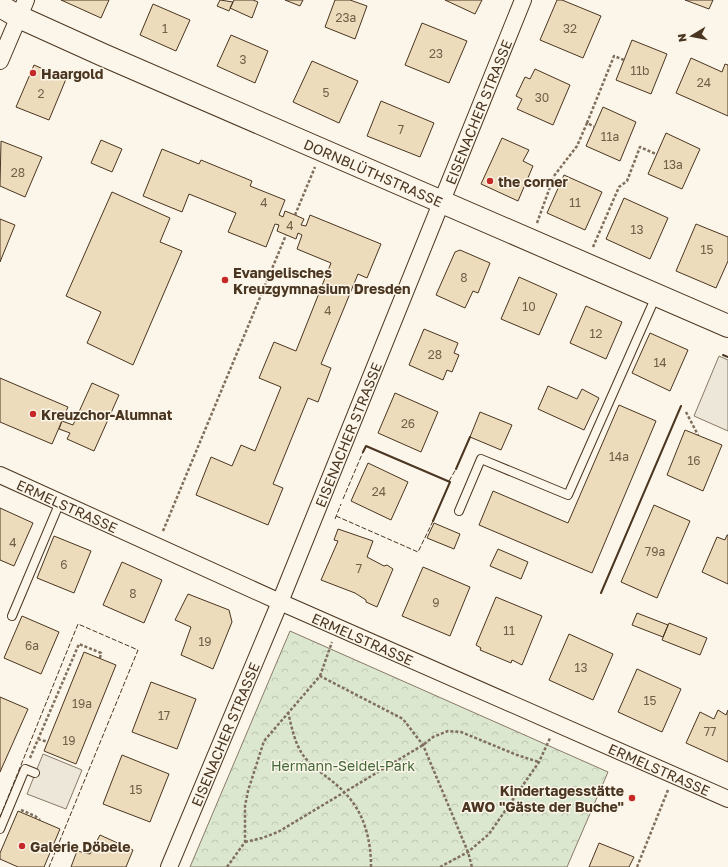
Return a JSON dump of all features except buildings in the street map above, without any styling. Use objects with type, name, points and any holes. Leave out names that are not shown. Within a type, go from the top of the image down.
[{"type":"street","name":"EISENACHER STRASSE","points":[[169,867],[280,602],[440,201],[523,0]]},
{"type":"street","name":"DORNBLÜTHSTRASSE","points":[[0,6],[22,8],[322,150],[728,326]]},
{"type":"street","points":[[0,61],[22,8]]},
{"type":"street","name":"ERMELSTRASSE","points":[[0,475],[280,602],[728,799]]},
{"type":"lane","points":[[459,511],[481,459],[568,495],[656,295]]},
{"type":"lane","points":[[12,616],[60,502]]},
{"type":"lane","points":[[0,829],[25,769],[36,773]]},
{"type":"path","points":[[538,220],[554,176],[576,146],[614,56],[624,60]]},
{"type":"path","points":[[587,123],[595,127]]},
{"type":"path","points":[[594,246],[618,187],[627,181],[640,147],[656,154]]},
{"type":"path","points":[[295,215],[322,150]]},
{"type":"path","points":[[157,546],[286,235]]},
{"type":"path","points":[[686,412],[698,435]]},
{"type":"path","points":[[227,867],[245,842],[245,806],[264,741],[320,676],[337,627]]},
{"type":"path","points":[[25,769],[79,644],[101,653],[100,658]]},
{"type":"path","points":[[320,676],[403,719],[423,745],[468,852],[472,867]]},
{"type":"path","points":[[288,712],[294,737],[306,759],[345,792],[361,816],[371,847],[371,867]]},
{"type":"path","points":[[440,867],[468,852],[489,834],[539,762],[556,723]]},
{"type":"path","points":[[245,842],[278,832],[423,745],[433,737],[448,731],[461,732],[517,755],[539,762]]},
{"type":"path","points":[[38,739],[48,742]]},
{"type":"path","points":[[637,867],[665,798]]},
{"type":"path","points":[[10,805],[35,816],[40,820]]},
{"type":"green space","name":"Hermann-Seidel-Park","points":[[290,631],[608,772],[567,867],[190,867]]},
{"type":"shaded area","points":[[719,356],[728,360],[728,431],[694,416]]},
{"type":"shaded area","points":[[43,754],[82,770],[66,809],[27,794]]},
{"type":"fence","points":[[343,499],[363,452]]},
{"type":"fence","points":[[449,481],[456,469]]},
{"type":"fence","points":[[335,519],[341,504]]},
{"type":"fence","points":[[336,516],[418,552],[433,521]]},
{"type":"fence","points":[[0,817],[78,624],[138,650],[49,867]]},
{"type":"wall","points":[[723,355],[728,357]]},
{"type":"wall","points":[[601,593],[681,406]]},
{"type":"wall","points":[[456,469],[470,437]]},
{"type":"wall","points":[[363,452],[366,446],[450,482],[433,521]]},
{"type":"place","name":"Haargold","points":[[33,73]]},
{"type":"place","name":"the corner","points":[[490,181]]},
{"type":"place","name":"Evangelisches Kreuzgymnasium Dresden","points":[[225,280]]},
{"type":"place","name":"Kreuzchor-Alumnat","points":[[33,414]]},
{"type":"place","name":"Kindertagesstätte AWO \"Gäste der Buche\"","points":[[632,798]]},
{"type":"place","name":"Galerie Döbele","points":[[22,846]]}]
